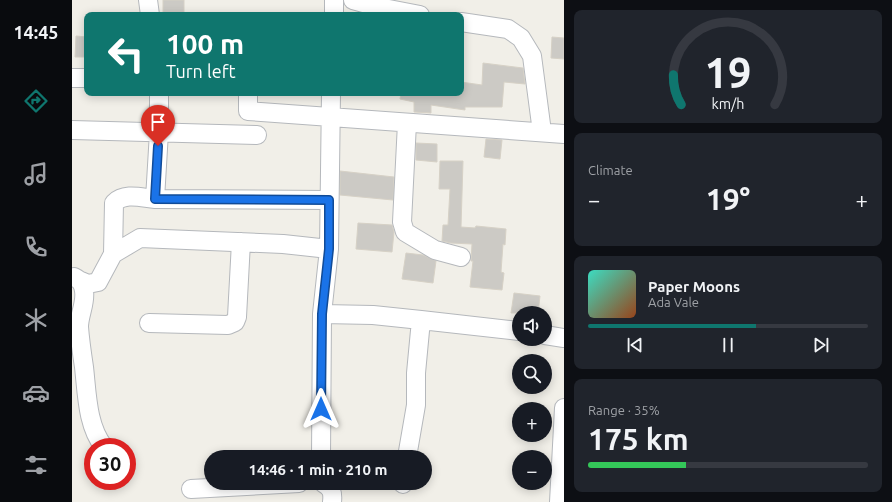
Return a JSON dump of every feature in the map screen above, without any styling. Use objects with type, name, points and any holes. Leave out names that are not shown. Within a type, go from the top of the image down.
[{"type":"street","points":[[148,0],[150,12]]},
{"type":"street","points":[[334,0],[334,12]]},
{"type":"street","points":[[353,0],[378,4],[409,12]]},
{"type":"street","points":[[464,22],[508,29],[521,38],[532,56],[542,132]]},
{"type":"street","points":[[72,78],[84,78]]},
{"type":"street","points":[[155,199],[159,132],[159,96]]},
{"type":"street","points":[[248,96],[248,111],[564,134]]},
{"type":"street","points":[[321,450],[322,314],[329,249],[331,96]]},
{"type":"street","points":[[407,123],[402,222],[405,232],[435,250],[461,257]]},
{"type":"street","points":[[72,130],[257,136]]},
{"type":"street","points":[[77,278],[88,284],[98,282],[113,254],[114,203],[119,198],[128,196],[155,199],[329,200]]},
{"type":"street","points":[[113,254],[140,238],[283,244],[329,249]]},
{"type":"street","points":[[149,323],[228,325],[235,322],[237,317],[242,242]]},
{"type":"street","points":[[77,278],[85,297],[79,328],[89,410],[99,438]]},
{"type":"street","points":[[322,314],[373,315],[512,330]]},
{"type":"street","points":[[408,450],[416,404],[416,373],[421,320]]},
{"type":"street","points":[[552,336],[564,338]]},
{"type":"street","points":[[559,502],[564,408]]},
{"type":"street","points":[[191,489],[204,488]]},
{"type":"street","points":[[331,490],[333,494],[332,502]]},
{"type":"building","points":[[163,0],[184,0],[184,12],[163,12]]},
{"type":"building","points":[[76,36],[84,37],[84,57],[75,57]]},
{"type":"building","points":[[552,37],[564,38],[564,59],[551,58]]},
{"type":"building","points":[[483,63],[523,68],[525,84],[504,82],[502,107],[465,107],[465,110],[431,105],[431,113],[414,112],[414,102],[400,99],[400,96],[464,96],[464,82],[482,85]]},
{"type":"building","points":[[486,139],[502,140],[500,159],[484,157]]},
{"type":"building","points":[[416,143],[437,144],[437,162],[416,160]]},
{"type":"building","points":[[440,161],[463,161],[461,227],[475,228],[476,226],[506,229],[505,245],[503,244],[501,272],[504,273],[502,290],[470,287],[473,261],[471,261],[472,244],[442,241],[443,225],[448,225],[450,189],[439,189]]},
{"type":"building","points":[[340,171],[394,177],[393,200],[340,195]]},
{"type":"building","points":[[358,223],[392,225],[394,232],[392,252],[356,249]]},
{"type":"building","points":[[406,253],[423,255],[436,261],[433,283],[402,279]]},
{"type":"building","points":[[514,293],[540,296],[539,306],[512,306]]},
{"type":"route","points":[[158,146],[155,199],[329,200],[329,249],[322,314],[321,409]]}]
